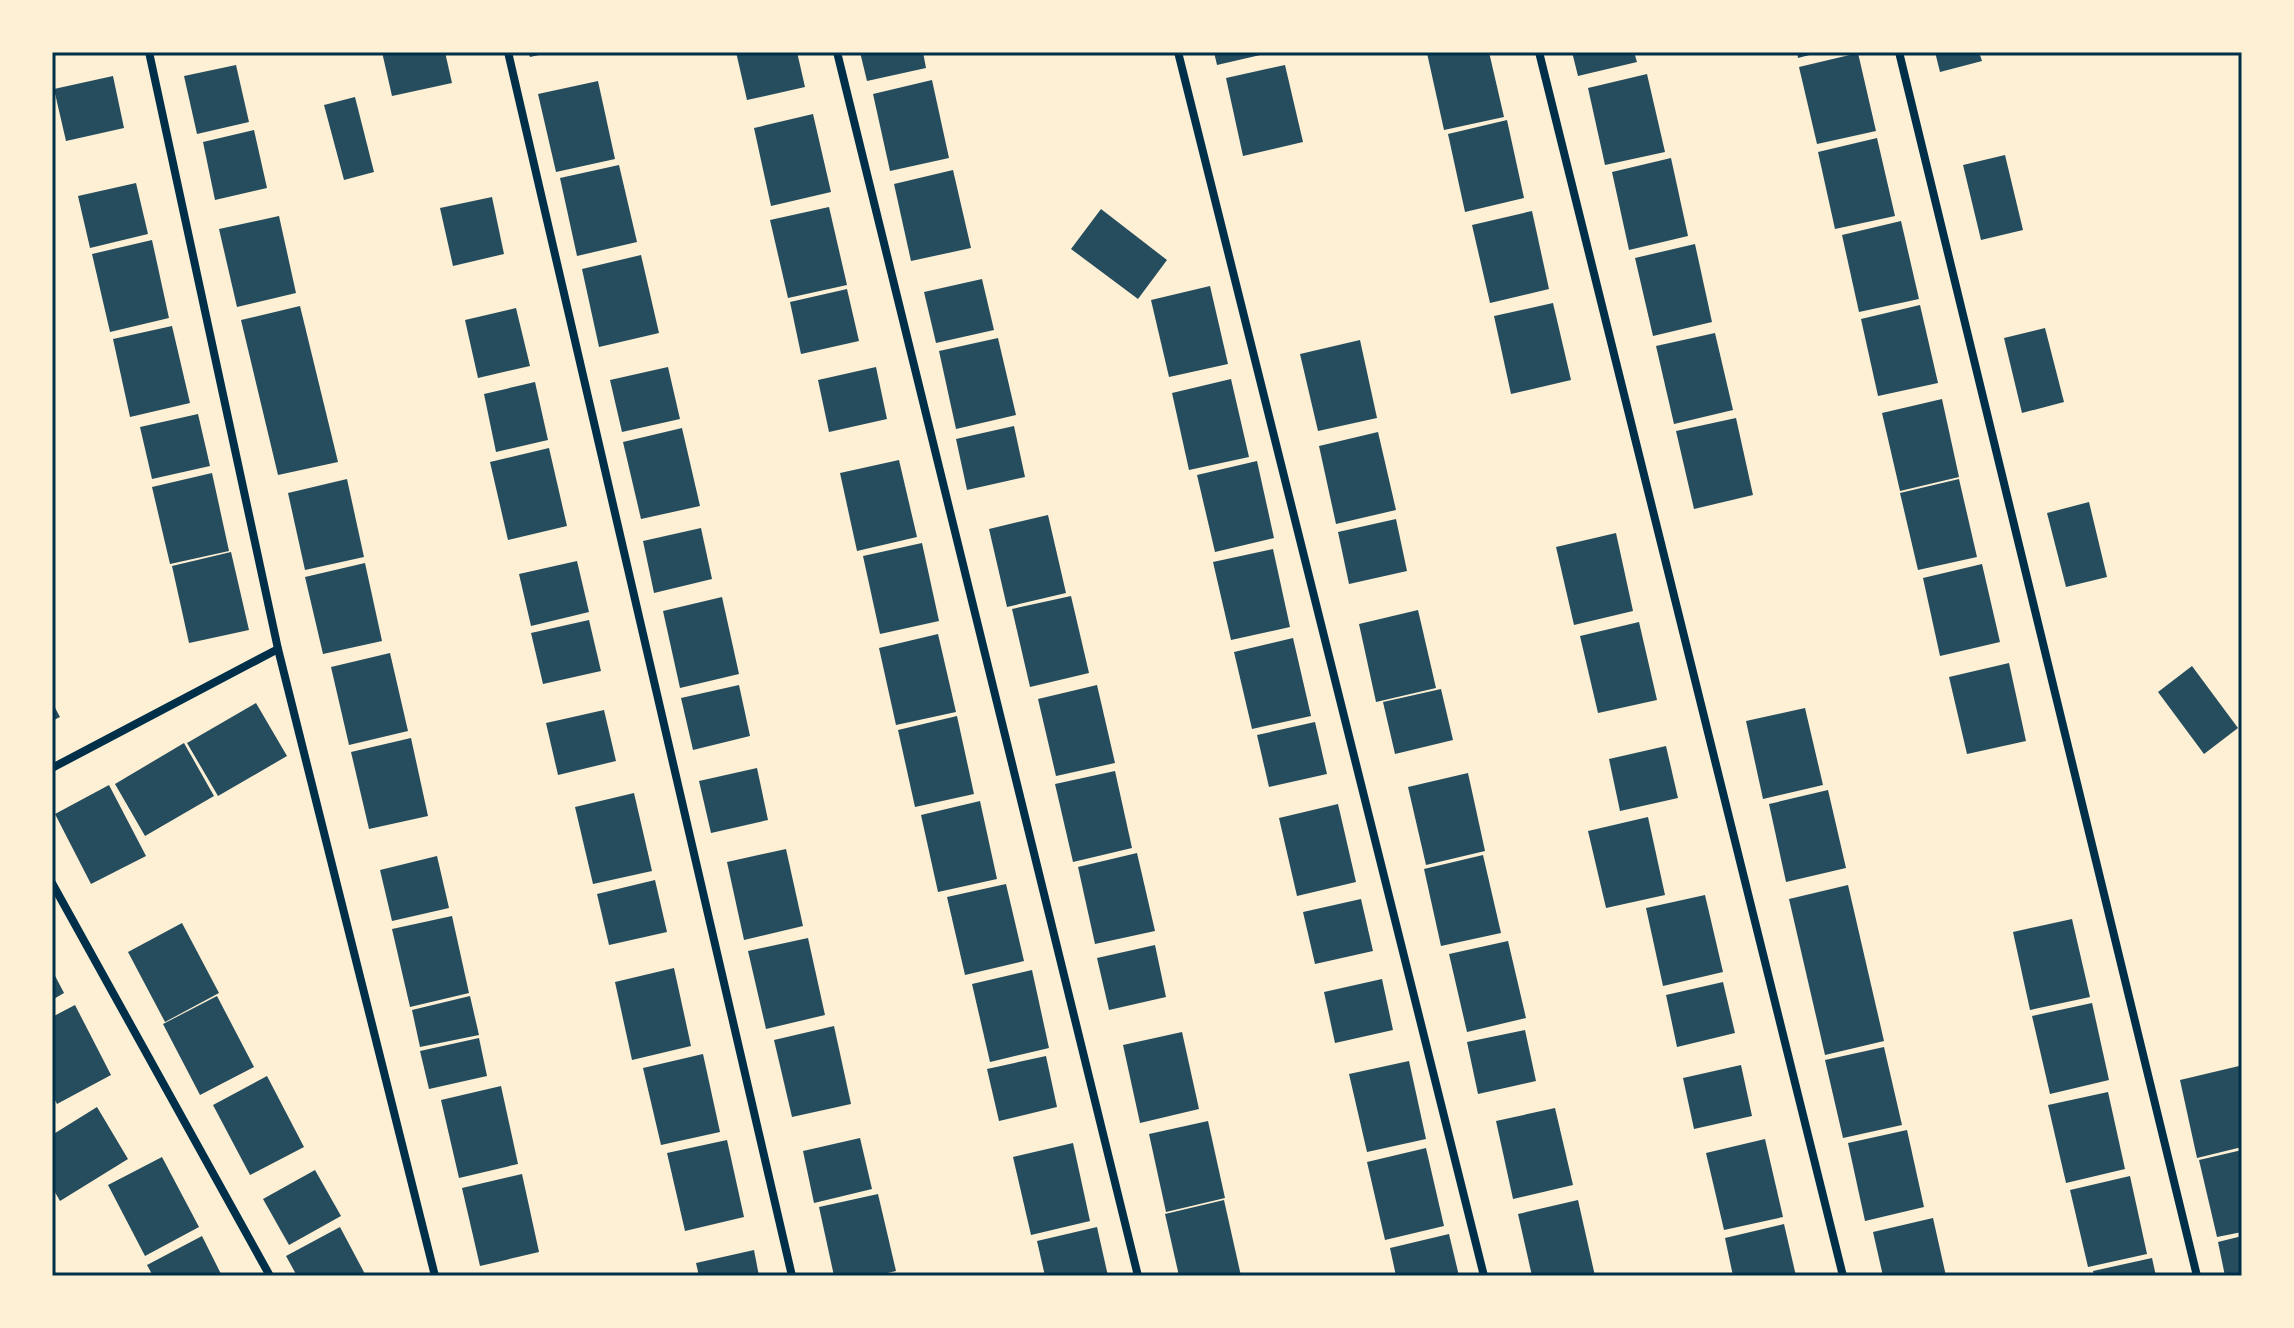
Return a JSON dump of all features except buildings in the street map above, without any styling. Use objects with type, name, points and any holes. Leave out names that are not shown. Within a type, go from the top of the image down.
[{"type":"street","points":[[149,52],[278,649],[435,1276]]},
{"type":"street","points":[[508,52],[792,1276]]},
{"type":"street","points":[[837,52],[1138,1276]]},
{"type":"street","points":[[1178,52],[1484,1276]]},
{"type":"street","points":[[1539,52],[1843,1276]]},
{"type":"street","points":[[1899,52],[2197,1276]]},
{"type":"street","points":[[52,768],[278,649]]},
{"type":"street","points":[[52,883],[270,1276]]}]
